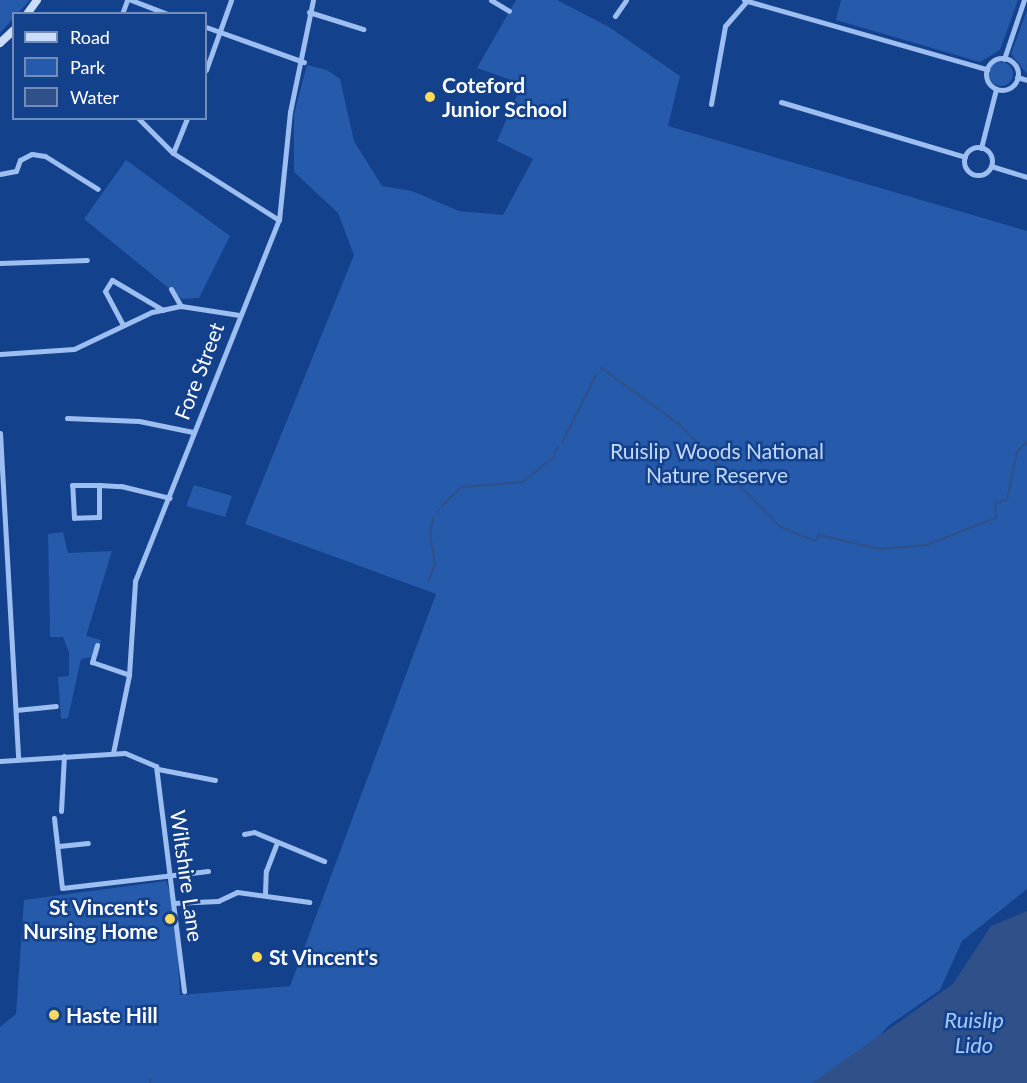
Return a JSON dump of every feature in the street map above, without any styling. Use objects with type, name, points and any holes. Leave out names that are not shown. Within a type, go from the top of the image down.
[{"type":"main road","points":[[0,43],[12,32]]},
{"type":"street","points":[[129,0],[162,12]]},
{"type":"street","points":[[207,67],[231,0]]},
{"type":"street","name":"Fore Street","points":[[113,753],[129,675],[135,581],[170,498],[239,315],[279,220],[290,112],[304,62],[309,12],[313,0]]},
{"type":"street","points":[[491,0],[509,11]]},
{"type":"street","points":[[615,16],[626,0]]},
{"type":"street","points":[[711,104],[725,26],[745,0],[987,69],[1004,58],[1024,0]]},
{"type":"street","points":[[309,12],[363,29]]},
{"type":"street","points":[[207,27],[304,62]]},
{"type":"street","points":[[996,89],[1009,88],[1017,77],[1016,67],[1004,58]]},
{"type":"street","points":[[965,157],[981,147],[996,89],[987,69]]},
{"type":"street","points":[[1017,77],[1027,80]]},
{"type":"street","points":[[781,102],[965,157],[974,175],[991,166],[1027,177]]},
{"type":"street","points":[[140,120],[173,153],[279,220]]},
{"type":"street","points":[[173,153],[186,120]]},
{"type":"street","points":[[981,147],[992,157],[991,166]]},
{"type":"street","points":[[0,174],[16,171],[20,160],[32,154],[45,156],[98,189]]},
{"type":"street","points":[[0,263],[87,260]]},
{"type":"street","points":[[123,325],[105,291],[112,280],[163,310]]},
{"type":"street","points":[[171,288],[181,306]]},
{"type":"street","points":[[0,354],[74,349],[123,325],[163,310],[181,306],[239,315]]},
{"type":"street","points":[[67,418],[113,418],[193,432]]},
{"type":"street","points":[[0,433],[18,760]]},
{"type":"street","points":[[99,485],[99,517],[74,518],[72,485],[99,485],[170,498]]},
{"type":"street","points":[[97,645],[92,662],[129,675]]},
{"type":"street","points":[[16,710],[57,706]]},
{"type":"street","points":[[0,761],[113,753],[148,759],[158,769],[215,780]]},
{"type":"street","points":[[62,811],[64,756]]},
{"type":"street","name":"Wiltshire Lane","points":[[158,769],[166,874],[174,903],[184,991]]},
{"type":"street","points":[[54,818],[62,888],[166,874],[208,871]]},
{"type":"street","points":[[244,834],[277,842],[324,861]]},
{"type":"street","points":[[265,894],[266,871],[277,842]]},
{"type":"street","points":[[59,846],[88,843]]},
{"type":"street","points":[[174,903],[218,901],[237,892],[265,894],[309,902]]},
{"type":"green space","points":[[0,0],[30,0],[19,12],[12,12],[12,20],[0,33]]},
{"type":"green space","name":"Ruislip Woods National Nature Reserve","points":[[516,0],[557,0],[609,27],[680,76],[668,126],[1027,231],[1027,889],[962,941],[940,990],[888,1026],[869,1048],[812,1083],[0,1083],[0,1027],[16,1014],[24,900],[166,881],[175,907],[180,995],[290,986],[436,594],[245,524],[354,255],[338,213],[294,172],[294,114],[307,65],[327,70],[340,79],[354,141],[382,186],[412,191],[459,211],[503,215],[533,159],[497,141],[522,84],[477,68]]},
{"type":"green space","points":[[841,0],[1018,0],[1000,50],[980,62],[836,20]]},
{"type":"green space","points":[[1027,10],[1027,74],[1011,54]]},
{"type":"green space","points":[[1001,62],[1010,65],[1013,74],[1010,83],[1001,86],[992,83],[989,74],[992,65]]},
{"type":"green space","points":[[126,160],[230,236],[199,298],[182,299],[84,219]]},
{"type":"green space","points":[[194,485],[232,496],[225,517],[186,506]]},
{"type":"green space","points":[[63,532],[68,553],[112,551],[86,636],[101,640],[98,656],[81,659],[68,718],[61,719],[58,677],[69,676],[69,652],[63,637],[50,637],[48,534]]},
{"type":"water","name":"Ruislip Lido","points":[[1027,911],[1027,1083],[812,1083],[953,984],[991,926]]},
{"type":"waterway","points":[[602,368],[679,424],[781,527],[815,541],[819,535],[881,549],[927,545],[996,518],[995,503],[1007,500],[1017,452],[1027,442]]},
{"type":"waterway","points":[[562,443],[596,375]]},
{"type":"waterway","points":[[554,453],[558,447]]},
{"type":"waterway","points":[[442,506],[462,487],[523,482],[554,457]]},
{"type":"waterway","points":[[428,582],[435,565],[430,535],[433,518]]},
{"type":"waterway","points":[[150,1083],[151,1079]]},
{"type":"place","name":"Coteford Junior School","points":[[430,97]]},
{"type":"place","name":"St Vincent's Nursing Home","points":[[170,919]]},
{"type":"place","name":"St Vincent's","points":[[257,957]]},
{"type":"place","name":"Haste Hill","points":[[54,1015]]}]
